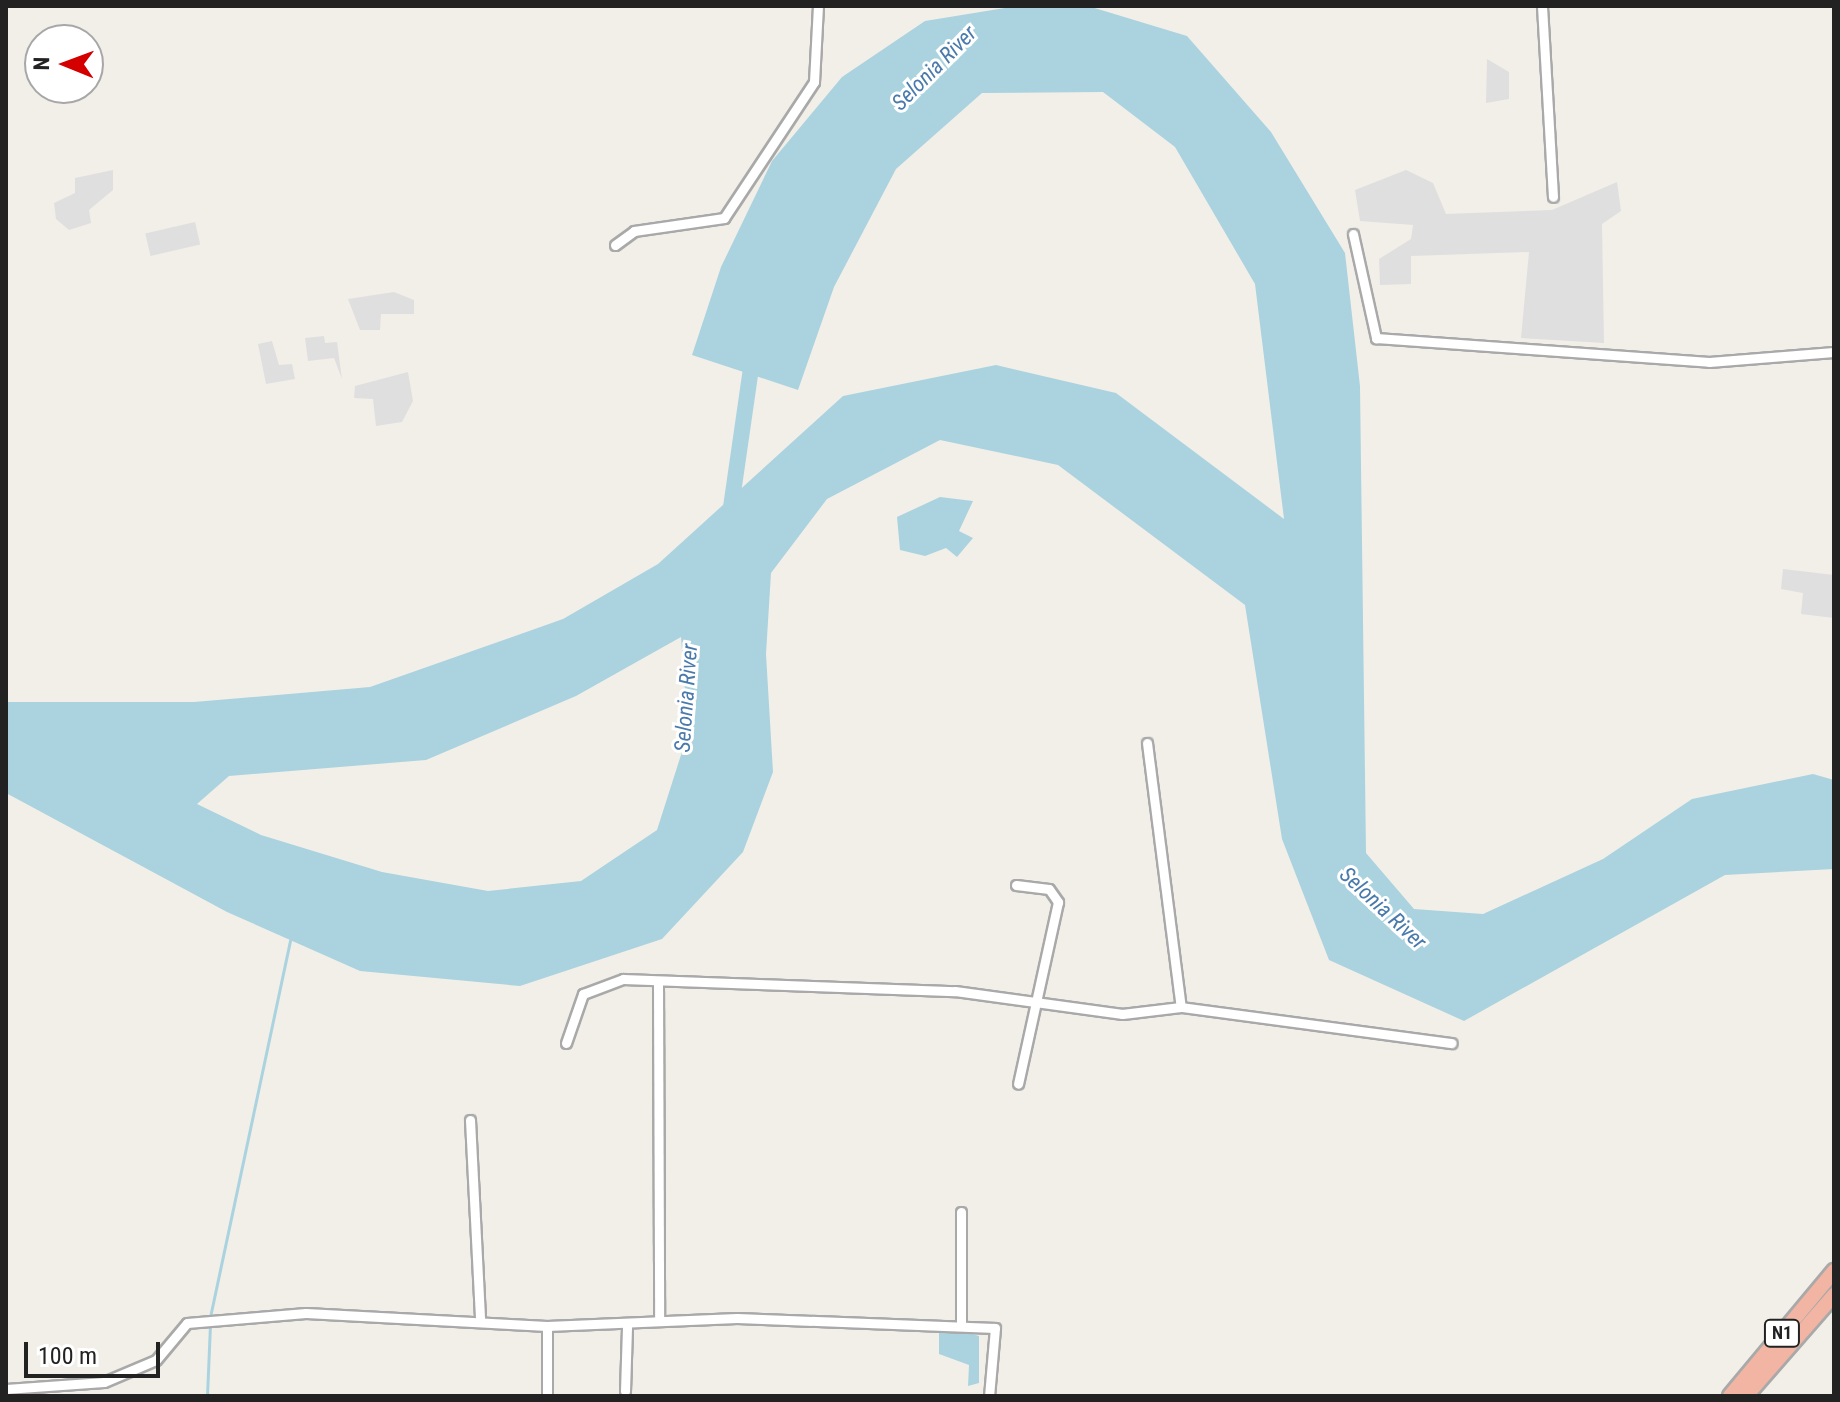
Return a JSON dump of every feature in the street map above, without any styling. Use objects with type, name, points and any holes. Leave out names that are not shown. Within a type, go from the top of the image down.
[{"type":"highway","name":"N1","points":[[1730,1396],[1834,1271]]},
{"type":"highway","name":"N1","points":[[1746,1396],[1834,1295]]},
{"type":"street","points":[[615,245],[634,231],[724,218],[814,82],[818,6]]},
{"type":"street","points":[[1542,6],[1553,197]]},
{"type":"street","points":[[1353,234],[1376,338],[1709,362],[1834,352]]},
{"type":"street","points":[[1147,743],[1181,1007]]},
{"type":"street","points":[[1016,885],[1049,889],[1058,902],[1018,1084]]},
{"type":"street","points":[[566,1043],[583,994],[623,979],[855,985],[1036,1000],[1122,1014],[1181,1007],[1452,1043]]},
{"type":"street","points":[[658,981],[659,1319]]},
{"type":"street","points":[[470,1120],[480,1319]]},
{"type":"street","points":[[961,1212],[961,1324]]},
{"type":"street","points":[[6,1389],[104,1382],[156,1360],[187,1323],[306,1313],[480,1319],[547,1326],[627,1326],[659,1319],[961,1324],[995,1328],[989,1396]]},
{"type":"street","points":[[547,1326],[547,1396]]},
{"type":"street","points":[[625,1391],[627,1326]]},
{"type":"shaded area","points":[[1487,59],[1509,72],[1509,99],[1486,103]]},
{"type":"shaded area","points":[[113,170],[113,190],[89,210],[91,223],[69,230],[56,219],[54,203],[75,193],[75,178]]},
{"type":"shaded area","points":[[1406,170],[1433,183],[1446,214],[1552,210],[1617,182],[1621,211],[1602,224],[1604,343],[1521,338],[1529,252],[1411,256],[1411,284],[1380,285],[1379,259],[1411,239],[1413,225],[1360,221],[1355,190]]},
{"type":"shaded area","points":[[195,222],[200,244],[150,256],[145,233]]},
{"type":"shaded area","points":[[394,292],[414,300],[414,314],[381,314],[380,330],[360,330],[348,299]]},
{"type":"shaded area","points":[[324,336],[325,343],[337,342],[342,379],[334,358],[308,361],[305,338]]},
{"type":"shaded area","points":[[272,341],[279,365],[292,364],[295,379],[266,384],[258,344]]},
{"type":"shaded area","points":[[408,372],[413,401],[402,422],[376,426],[373,399],[354,398],[355,386]]},
{"type":"shaded area","points":[[1783,569],[1834,575],[1834,618],[1801,614],[1803,593],[1781,589]]},
{"type":"water","points":[[1017,6],[1088,6],[1187,36],[1271,132],[1345,253],[1360,386],[1366,853],[1414,909],[1483,914],[1603,859],[1692,799],[1813,774],[1834,780],[1834,869],[1725,875],[1464,1021],[1329,960],[1282,839],[1245,605],[1058,465],[940,440],[827,499],[771,573],[766,654],[773,772],[743,852],[662,939],[520,986],[360,971],[227,912],[6,793],[6,702],[194,702],[370,687],[563,619],[658,564],[843,396],[996,365],[1116,393],[1284,519],[1255,284],[1175,147],[1103,92],[982,93],[896,169],[834,287],[798,390],[692,355],[721,267],[772,161],[842,77],[925,21]],"holes":[[[681,637],[688,733],[657,830],[581,881],[488,891],[382,872],[261,835],[197,804],[229,776],[426,760],[576,696]]]},
{"type":"water","points":[[940,497],[973,501],[959,531],[973,538],[957,557],[946,548],[925,556],[900,550],[897,517]]},
{"type":"water","points":[[947,1327],[979,1336],[979,1383],[968,1386],[969,1365],[939,1354],[939,1332]]},
{"type":"waterway","name":"Selonia River","points":[[729,521],[753,354]]},
{"type":"waterway","points":[[210,1317],[290,940]]},
{"type":"waterway","points":[[207,1396],[210,1325]]}]
